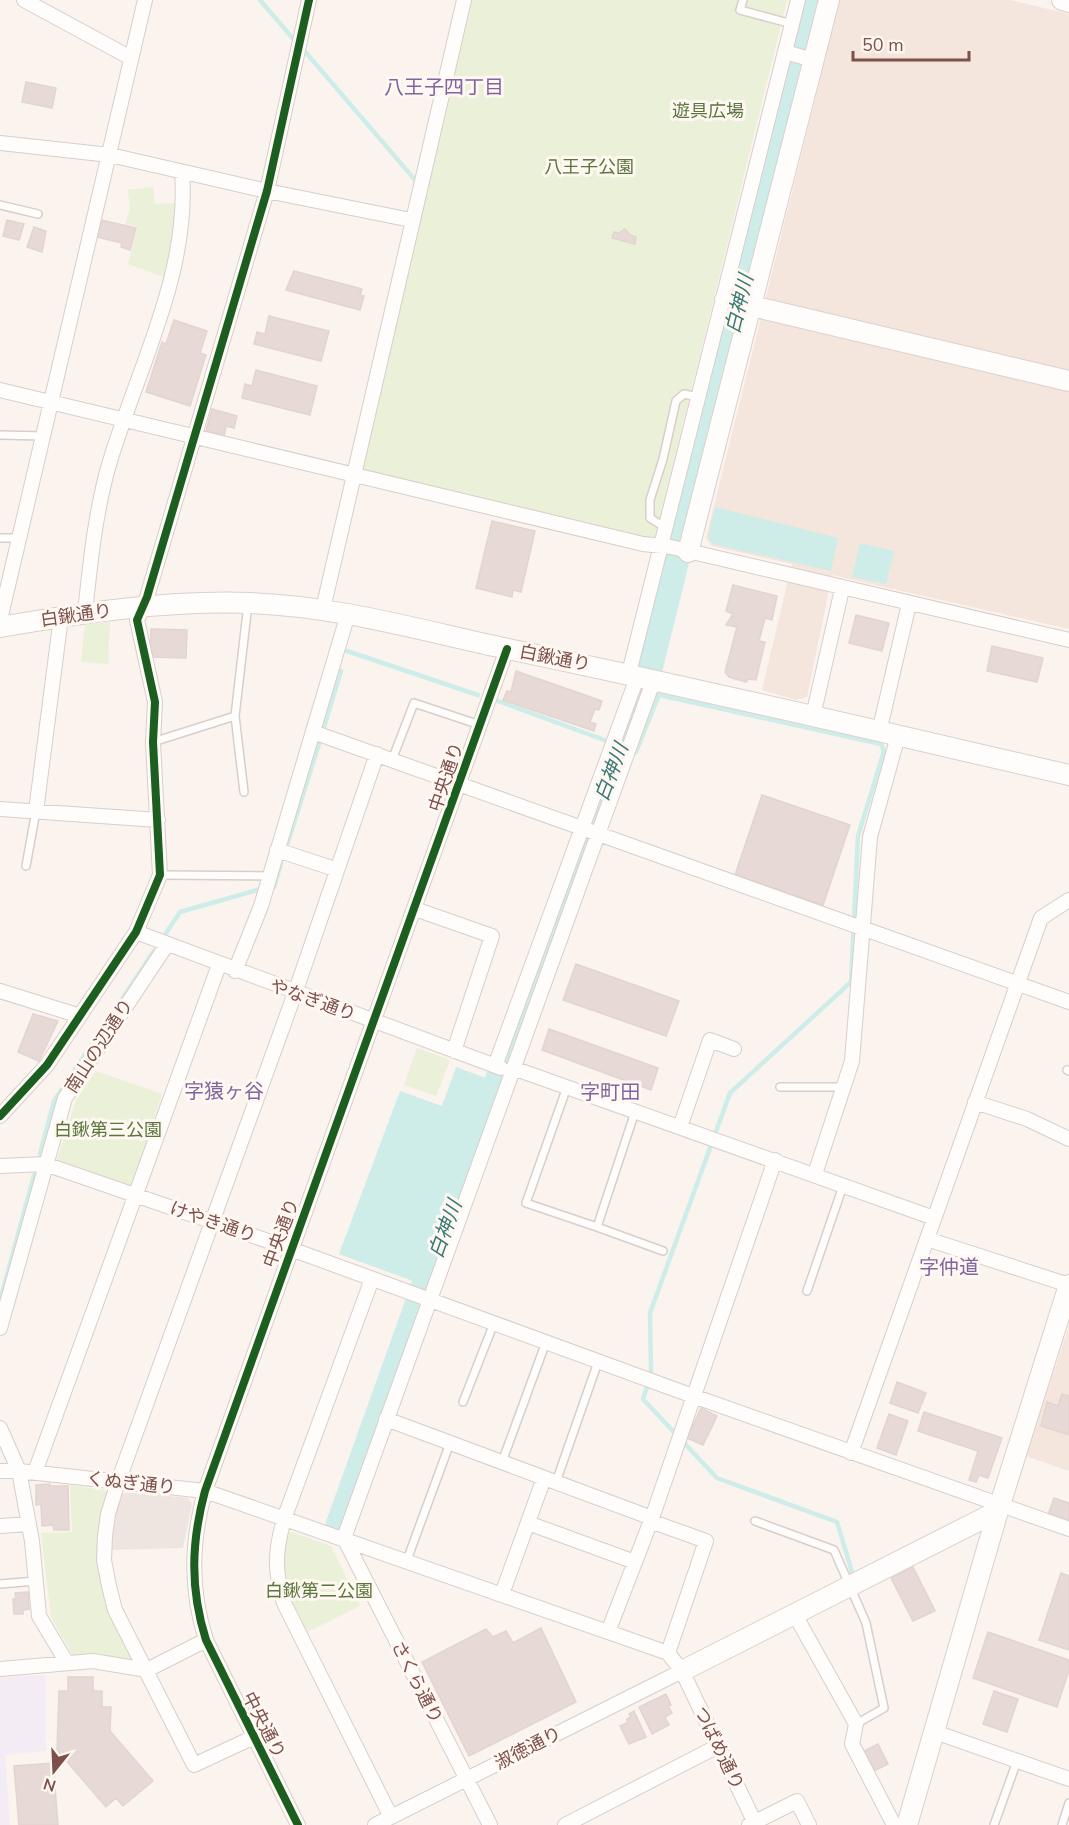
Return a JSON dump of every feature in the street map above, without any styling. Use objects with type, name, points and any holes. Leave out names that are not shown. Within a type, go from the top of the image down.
[{"type":"street","points":[[24,0],[131,58]]},
{"type":"street","points":[[0,620],[145,0]]},
{"type":"street","points":[[0,1116],[47,1065],[136,933],[160,875],[153,742],[155,702],[137,620],[267,191],[309,0]]},
{"type":"street","points":[[323,609],[411,219],[464,0]]},
{"type":"street","points":[[676,549],[666,528],[698,397],[738,302],[798,0]]},
{"type":"street","points":[[344,1538],[597,833],[643,676],[738,302],[809,59],[829,0]]},
{"type":"street","points":[[1062,0],[1069,2]]},
{"type":"street","points":[[788,53],[809,59]]},
{"type":"street","points":[[0,142],[110,155],[267,191],[411,219]]},
{"type":"street","points":[[85,613],[96,527],[107,471],[171,284],[183,193],[182,172]]},
{"type":"street","points":[[738,302],[1069,381]]},
{"type":"street","points":[[0,390],[353,477],[1069,640]]},
{"type":"street","points":[[813,716],[842,589]]},
{"type":"street","name":"白鍬通り","points":[[0,627],[85,613],[142,607],[248,603],[323,609],[643,676],[1069,775]]},
{"type":"street","points":[[815,1174],[852,1061],[870,837],[909,604]]},
{"type":"street","points":[[235,971],[270,876],[348,614]]},
{"type":"street","points":[[36,811],[61,617]]},
{"type":"street","name":"中央通り","points":[[298,1825],[206,1640],[199,1619],[193,1577],[195,1534],[205,1491],[507,649]]},
{"type":"street","points":[[496,1066],[582,827],[643,676]]},
{"type":"street","points":[[313,732],[1069,1002]]},
{"type":"street","points":[[254,1737],[194,1765],[115,1610],[104,1560],[108,1514],[295,993],[335,869],[377,754]]},
{"type":"street","points":[[0,808],[158,820]]},
{"type":"street","points":[[277,850],[335,869]]},
{"type":"street","points":[[851,1453],[1041,918],[1069,900]]},
{"type":"street","points":[[415,909],[492,936],[454,1051]]},
{"type":"street","name":"やなぎ通り","points":[[136,933],[372,1022],[496,1066],[567,1087],[934,1218]]},
{"type":"street","name":"南山の辺通り","points":[[0,1328],[65,1098],[166,946]]},
{"type":"street","points":[[35,1473],[219,965]]},
{"type":"street","points":[[0,991],[80,1016]]},
{"type":"street","points":[[680,1127],[710,1040],[734,1049]]},
{"type":"street","points":[[975,1102],[1027,1119],[1069,1138]]},
{"type":"street","points":[[608,1632],[651,1520],[775,1160]]},
{"type":"street","points":[[0,1166],[45,1164]]},
{"type":"street","name":"けやき通り","points":[[45,1164],[291,1249],[999,1508],[1069,1529]]},
{"type":"street","points":[[907,1825],[932,1731],[1069,1285],[927,1239]]},
{"type":"street","points":[[372,1279],[284,1519],[277,1545],[276,1575],[284,1603],[391,1817]]},
{"type":"street","points":[[386,1419],[706,1541],[668,1653]]},
{"type":"street","points":[[0,1428],[19,1471],[29,1524],[39,1616],[67,1663]]},
{"type":"street","name":"くぬぎ通り","points":[[0,1471],[19,1471],[205,1491],[668,1653]]},
{"type":"street","points":[[502,1594],[528,1523],[550,1480]]},
{"type":"street","points":[[682,1671],[999,1508]]},
{"type":"street","points":[[528,1523],[635,1562]]},
{"type":"street","points":[[0,1527],[29,1524]]},
{"type":"street","name":"さくら通り","points":[[344,1538],[490,1825]]},
{"type":"street","points":[[794,1613],[856,1724],[852,1744],[894,1825]]},
{"type":"street","points":[[0,1669],[93,1661],[147,1670],[206,1640]]},
{"type":"street","name":"つばめ通り","points":[[668,1653],[682,1671],[753,1824]]},
{"type":"street","name":"淑徳通り","points":[[375,1825],[682,1671]]},
{"type":"street","points":[[932,1731],[1069,1779]]},
{"type":"street","points":[[565,1825],[718,1746]]},
{"type":"street","points":[[753,1824],[797,1801],[809,1825]]},
{"type":"lane","points":[[743,0],[740,10],[792,24]]},
{"type":"lane","points":[[0,205],[38,214]]},
{"type":"lane","points":[[666,528],[650,518],[650,500],[663,459],[676,401],[684,394],[698,397]]},
{"type":"lane","points":[[0,435],[44,436]]},
{"type":"lane","points":[[0,538],[19,538]]},
{"type":"lane","points":[[244,792],[235,716],[248,603]]},
{"type":"lane","points":[[392,760],[414,703],[480,725]]},
{"type":"lane","points":[[153,742],[235,716]]},
{"type":"lane","points":[[26,866],[36,811]]},
{"type":"lane","points":[[160,875],[270,876]]},
{"type":"lane","points":[[567,1087],[526,1203],[663,1251]]},
{"type":"lane","points":[[780,1087],[844,1087]]},
{"type":"lane","points":[[597,1227],[635,1111]]},
{"type":"lane","points":[[807,1291],[844,1185]]},
{"type":"lane","points":[[463,1402],[494,1323]]},
{"type":"lane","points":[[502,1462],[546,1342]]},
{"type":"lane","points":[[550,1480],[598,1362]]},
{"type":"lane","points":[[406,1560],[450,1443]]},
{"type":"lane","points":[[755,1521],[834,1550],[866,1623],[884,1708],[856,1724]]},
{"type":"lane","points":[[0,1584],[36,1581]]},
{"type":"lane","points":[[994,1825],[1017,1761]]},
{"type":"lane","points":[[1062,1825],[1069,1803]]},
{"type":"shaded area","points":[[840,0],[1010,0],[1069,14],[1069,629],[832,575],[807,697],[797,700],[762,690],[792,564],[712,546],[706,538]]},
{"type":"shaded area","points":[[1069,1326],[1069,1471],[1026,1456]]},
{"type":"shaded area","points":[[129,1492],[188,1498],[192,1504],[183,1548],[110,1550],[113,1519],[120,1495]]},
{"type":"shaded area","points":[[45,1675],[46,1751],[5,1755],[10,1825],[0,1825],[0,1678]]},
{"type":"green space","name":"八王子公園","points":[[471,0],[787,0],[655,538],[647,541],[363,474],[361,469]]},
{"type":"green space","points":[[153,187],[155,204],[179,203],[169,279],[128,264],[137,227],[125,224],[130,208],[128,190]]},
{"type":"green space","points":[[110,622],[108,664],[81,662],[85,625]]},
{"type":"green space","points":[[417,1048],[450,1060],[436,1096],[404,1085]]},
{"type":"green space","name":"白鍬第三公園","points":[[96,1071],[162,1094],[132,1186],[57,1160],[76,1100]]},
{"type":"green space","points":[[70,1485],[104,1490],[109,1495],[99,1548],[133,1655],[127,1663],[76,1661],[51,1617],[41,1533],[72,1532]]},
{"type":"green space","name":"白鍬第二公園","points":[[291,1532],[331,1546],[360,1606],[305,1633],[294,1609],[284,1575],[286,1536]]},
{"type":"water","points":[[715,507],[838,538],[831,571],[712,544],[708,537]]},
{"type":"water","points":[[860,543],[894,551],[886,584],[852,577]]},
{"type":"water","points":[[456,1067],[486,1078],[413,1281],[339,1254],[400,1091],[442,1106]]},
{"type":"building","points":[[26,82],[56,88],[52,108],[22,102]]},
{"type":"building","points":[[7,220],[24,224],[19,240],[3,236]]},
{"type":"building","points":[[101,220],[136,228],[130,250],[121,247],[122,243],[97,237]]},
{"type":"building","points":[[34,227],[46,231],[42,252],[27,247]]},
{"type":"building","points":[[625,229],[630,235],[636,237],[635,244],[612,238],[614,232],[619,233]]},
{"type":"building","points":[[294,271],[362,289],[360,295],[364,296],[360,310],[286,290]]},
{"type":"building","points":[[269,316],[329,331],[321,361],[254,344],[257,332],[265,334]]},
{"type":"building","points":[[174,320],[207,331],[200,353],[206,355],[190,406],[146,392],[162,342],[166,344]]},
{"type":"building","points":[[256,370],[317,386],[310,415],[242,398],[245,384],[252,386]]},
{"type":"building","points":[[212,409],[237,416],[234,428],[226,426],[224,436],[206,431]]},
{"type":"building","points":[[492,521],[535,531],[521,592],[513,590],[512,597],[476,588]]},
{"type":"building","points":[[733,585],[777,596],[772,620],[765,618],[759,641],[765,642],[756,680],[748,679],[746,682],[729,677],[725,672],[737,627],[726,625],[733,614],[726,611]]},
{"type":"building","points":[[856,615],[889,623],[882,651],[849,643]]},
{"type":"building","points":[[151,629],[187,630],[186,658],[150,657]]},
{"type":"building","points":[[992,646],[1043,658],[1037,682],[987,671]]},
{"type":"building","points":[[516,671],[602,701],[599,710],[595,709],[590,722],[596,724],[594,731],[503,700],[507,691],[511,692]]},
{"type":"building","points":[[762,795],[850,825],[823,905],[735,875]]},
{"type":"building","points":[[576,964],[679,1001],[666,1036],[563,1000]]},
{"type":"building","points":[[33,1014],[58,1021],[39,1061],[18,1052]]},
{"type":"building","points":[[549,1029],[658,1068],[651,1090],[542,1050]]},
{"type":"building","points":[[897,1382],[926,1393],[918,1413],[890,1403]]},
{"type":"building","points":[[1062,1394],[1069,1396],[1069,1435],[1041,1426],[1047,1402],[1058,1406]]},
{"type":"building","points":[[701,1408],[717,1416],[703,1445],[687,1438]]},
{"type":"building","points":[[924,1412],[1002,1438],[988,1478],[979,1475],[976,1482],[969,1480],[978,1451],[918,1431]]},
{"type":"building","points":[[889,1414],[908,1421],[896,1455],[877,1448]]},
{"type":"building","points":[[50,1484],[50,1486],[68,1486],[69,1530],[54,1530],[53,1525],[42,1526],[41,1504],[36,1505],[36,1485]]},
{"type":"building","points":[[1054,1498],[1069,1503],[1069,1522],[1048,1515]]},
{"type":"building","points":[[913,1567],[935,1611],[913,1621],[891,1578]]},
{"type":"building","points":[[1061,1573],[1069,1576],[1069,1650],[1039,1640]]},
{"type":"building","points":[[28,1592],[29,1609],[23,1610],[23,1614],[14,1614],[15,1593]]},
{"type":"building","points":[[541,1628],[576,1702],[469,1756],[422,1662],[486,1629],[493,1637],[506,1631],[513,1643]]},
{"type":"building","points":[[988,1632],[1069,1660],[1069,1670],[1057,1707],[973,1678]]},
{"type":"building","points":[[68,1677],[93,1677],[93,1691],[102,1691],[102,1707],[111,1707],[110,1731],[153,1781],[123,1806],[116,1798],[106,1807],[57,1750],[59,1691],[68,1691]]},
{"type":"building","points":[[994,1691],[1018,1699],[1007,1732],[983,1724]]},
{"type":"building","points":[[666,1694],[672,1713],[665,1717],[669,1725],[652,1734],[639,1707]]},
{"type":"building","points":[[634,1711],[646,1737],[629,1744],[620,1726],[627,1723],[627,1719],[631,1717],[629,1714]]},
{"type":"building","points":[[878,1744],[888,1764],[872,1772],[862,1752]]},
{"type":"building","points":[[53,1763],[58,1825],[19,1825],[14,1766]]},
{"type":"waterway","points":[[260,0],[296,42]]},
{"type":"waterway","name":"白神川","points":[[340,1524],[586,837],[644,687],[814,0]]},
{"type":"waterway","points":[[302,48],[416,181]]},
{"type":"waterway","points":[[347,651],[478,695]]},
{"type":"waterway","points":[[324,727],[341,671]]},
{"type":"waterway","points":[[633,751],[636,752],[659,695],[881,744],[884,751],[858,836],[851,982],[730,1093],[650,1313],[651,1374],[643,1399],[717,1478],[837,1522],[852,1572]]},
{"type":"waterway","points":[[498,701],[607,741]]},
{"type":"waterway","points":[[287,845],[319,744]]},
{"type":"waterway","points":[[274,887],[281,863]]},
{"type":"waterway","points":[[164,936],[180,912],[257,890]]},
{"type":"waterway","points":[[40,1154],[54,1101],[154,951]]},
{"type":"waterway","points":[[0,1301],[34,1175]]},
{"type":"cycle path","points":[[0,1116],[47,1065],[136,932],[160,875],[153,742],[155,702],[137,620],[147,597],[267,191],[309,0]]},
{"type":"cycle path","points":[[298,1825],[206,1640],[197,1603],[194,1566],[200,1510],[507,649]]},
{"type":"district","name":"八王子四丁目","points":[[444,87]]},
{"type":"district","name":"字猿ヶ谷","points":[[224,1091]]},
{"type":"district","name":"字町田","points":[[610,1092]]},
{"type":"district","name":"字仲道","points":[[949,1267]]},
{"type":"park label","name":"遊具広場","points":[[708,111]]}]
